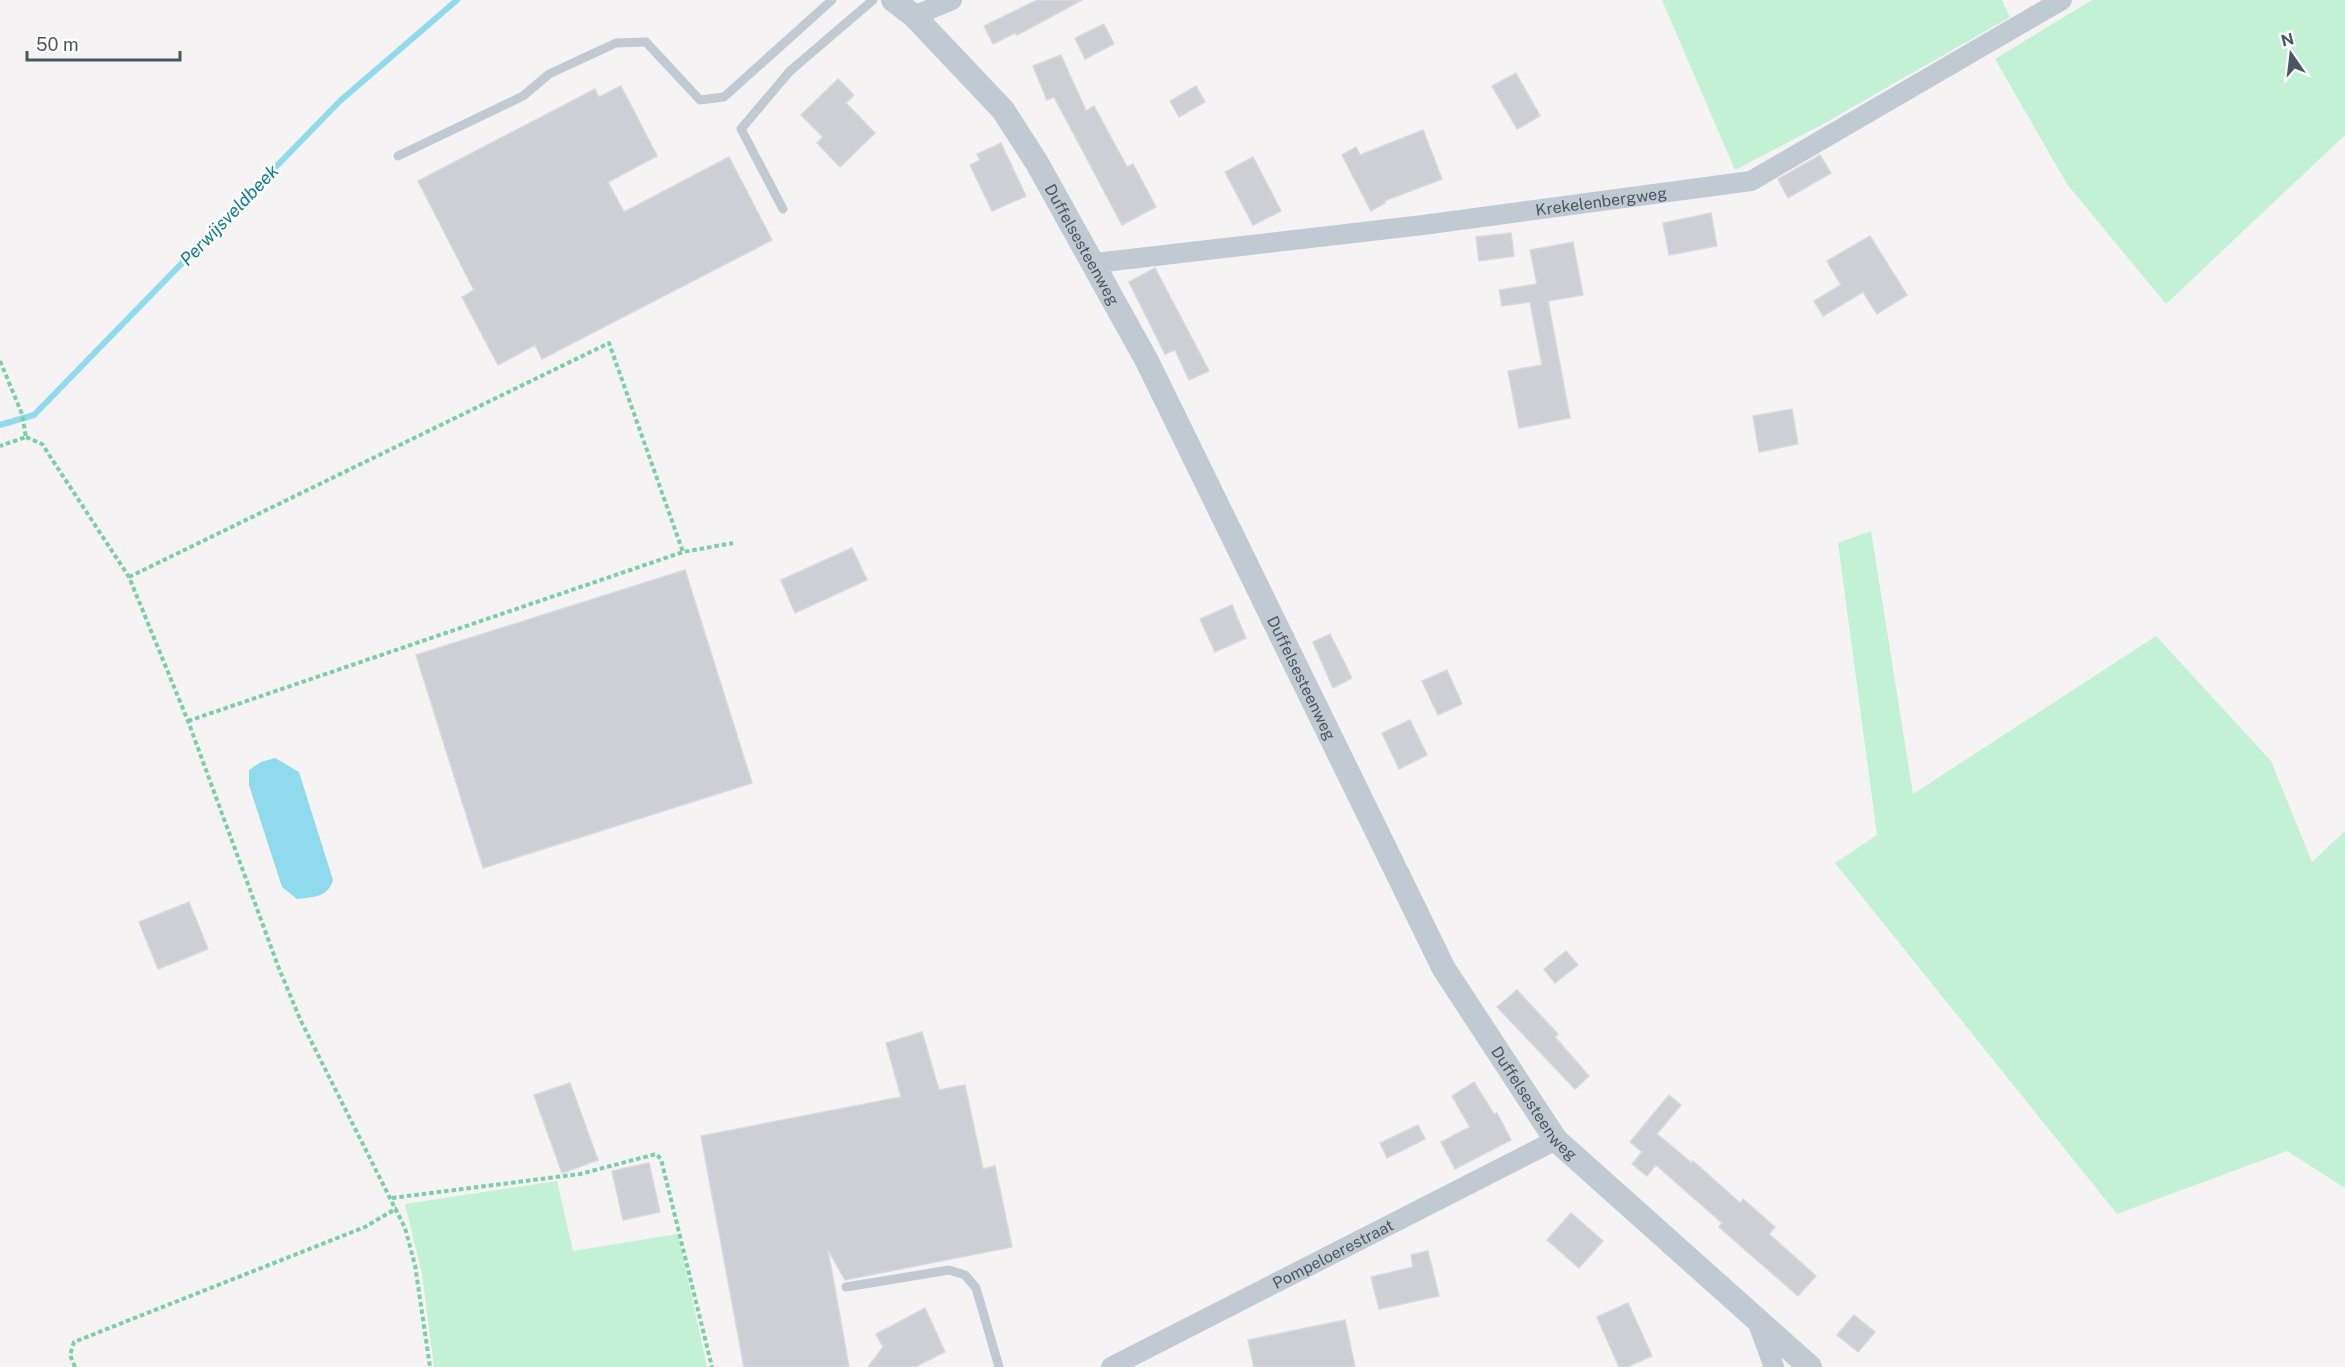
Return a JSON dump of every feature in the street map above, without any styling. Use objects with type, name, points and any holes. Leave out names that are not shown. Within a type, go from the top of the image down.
[{"type":"street","name":"Duffelsesteenweg","points":[[893,0],[914,16],[1003,110],[1038,163],[1147,361],[1280,628],[1444,969],[1556,1140],[1810,1367]]},
{"type":"street","points":[[914,16],[952,0]]},
{"type":"street","name":"Krekelenbergweg","points":[[1095,263],[1423,225],[1751,180],[2062,0]]},
{"type":"street","name":"Pompeloerestraat","points":[[1111,1367],[1556,1140]]},
{"type":"street","name":"Duffelsesteenweg","points":[[1757,1321],[1774,1367]]},
{"type":"lane","points":[[398,156],[523,96],[549,74],[616,43],[646,42],[700,100],[724,97],[832,0]]},
{"type":"lane","points":[[783,209],[741,129],[790,70],[873,0]]},
{"type":"lane","points":[[846,1287],[949,1270],[965,1275],[976,1288],[999,1367]]},
{"type":"path","points":[[129,577],[609,343],[683,552]]},
{"type":"path","points":[[0,361],[22,414],[26,437]]},
{"type":"path","points":[[0,446],[26,437],[42,444],[129,577],[188,721],[278,966],[300,1019],[397,1208],[415,1264],[430,1367]]},
{"type":"path","points":[[188,721],[683,552],[733,543]]},
{"type":"path","points":[[392,1198],[580,1174],[656,1154],[662,1159],[712,1367]]},
{"type":"path","points":[[75,1367],[70,1355],[74,1342],[365,1227],[397,1208]]},
{"type":"green space","points":[[1662,0],[2002,0],[2010,17],[1825,123],[1735,170]]},
{"type":"green space","points":[[2092,0],[2345,0],[2345,135],[2166,304],[2067,184],[1995,59]]},
{"type":"green space","points":[[1871,531],[1913,794],[2156,636],[2271,761],[2312,862],[2345,831],[2345,1188],[2287,1151],[2117,1214],[1835,863],[1877,835],[1838,543]]},
{"type":"green space","points":[[557,1181],[573,1251],[678,1234],[707,1367],[434,1367],[422,1274],[405,1204]]},
{"type":"water","points":[[275,758],[299,772],[333,880],[328,890],[320,895],[297,899],[282,887],[249,785],[249,770],[261,762]]},
{"type":"building","points":[[1037,0],[1082,0],[1017,35],[1015,33],[993,44],[984,26]]},
{"type":"building","points":[[1104,24],[1114,44],[1085,59],[1075,38]]},
{"type":"building","points":[[1061,55],[1086,111],[1094,106],[1127,167],[1133,164],[1156,207],[1122,225],[1054,97],[1047,100],[1033,66]]},
{"type":"building","points":[[1516,73],[1540,116],[1517,129],[1492,86]]},
{"type":"building","points":[[838,79],[854,95],[846,103],[875,133],[840,167],[817,143],[823,137],[801,115]]},
{"type":"building","points":[[621,86],[657,156],[608,182],[624,212],[729,157],[772,240],[542,359],[535,345],[498,365],[462,297],[474,290],[418,181],[595,89],[599,97]]},
{"type":"building","points":[[1196,86],[1205,102],[1179,117],[1170,101]]},
{"type":"building","points":[[1423,130],[1442,179],[1384,201],[1385,203],[1371,211],[1342,155],[1356,147],[1360,155]]},
{"type":"building","points":[[1001,143],[1026,196],[992,211],[970,165],[980,160],[977,154]]},
{"type":"building","points":[[1820,155],[1831,173],[1788,198],[1778,179]]},
{"type":"building","points":[[1253,157],[1281,211],[1253,225],[1225,172]]},
{"type":"building","points":[[1711,213],[1717,246],[1669,255],[1663,223]]},
{"type":"building","points":[[1511,233],[1514,256],[1479,261],[1476,237]]},
{"type":"building","points":[[1870,236],[1907,295],[1877,314],[1863,292],[1823,316],[1814,301],[1841,285],[1827,261]]},
{"type":"building","points":[[1573,242],[1583,295],[1548,301],[1570,418],[1519,428],[1508,371],[1542,365],[1530,302],[1502,306],[1499,290],[1537,284],[1530,250]]},
{"type":"building","points":[[1155,268],[1209,371],[1189,380],[1175,350],[1165,354],[1129,282]]},
{"type":"building","points":[[1792,409],[1798,444],[1759,452],[1753,416]]},
{"type":"building","points":[[852,548],[867,580],[795,613],[781,580]]},
{"type":"building","points":[[685,570],[752,783],[483,868],[416,655]]},
{"type":"building","points":[[1232,605],[1246,638],[1215,652],[1200,619]]},
{"type":"building","points":[[1330,634],[1352,678],[1333,688],[1313,642]]},
{"type":"building","points":[[1447,670],[1462,704],[1438,715],[1422,681]]},
{"type":"building","points":[[1410,720],[1427,755],[1399,769],[1382,733]]},
{"type":"building","points":[[189,902],[208,949],[158,969],[139,922]]},
{"type":"building","points":[[1566,951],[1578,965],[1555,983],[1544,969]]},
{"type":"building","points":[[1517,990],[1558,1034],[1555,1037],[1589,1076],[1575,1089],[1497,1007]]},
{"type":"building","points":[[922,1032],[939,1090],[965,1085],[983,1169],[995,1166],[1012,1247],[845,1280],[828,1250],[849,1367],[744,1367],[701,1136],[901,1097],[886,1043]]},
{"type":"building","points":[[1474,1082],[1494,1114],[1497,1113],[1511,1140],[1455,1169],[1441,1142],[1470,1127],[1452,1096]]},
{"type":"building","points":[[570,1083],[598,1160],[562,1173],[534,1095]]},
{"type":"building","points":[[1669,1095],[1681,1105],[1657,1134],[1692,1163],[1693,1161],[1740,1203],[1743,1199],[1775,1227],[1769,1234],[1816,1276],[1798,1296],[1719,1227],[1722,1223],[1656,1165],[1647,1176],[1632,1164],[1642,1152],[1630,1142]]},
{"type":"building","points":[[1418,1125],[1425,1139],[1387,1158],[1380,1143]]},
{"type":"building","points":[[649,1163],[660,1212],[623,1220],[612,1171]]},
{"type":"building","points":[[1571,1213],[1603,1241],[1579,1268],[1547,1240]]},
{"type":"building","points":[[1428,1251],[1439,1296],[1379,1309],[1371,1277],[1413,1267],[1411,1255]]},
{"type":"building","points":[[1628,1303],[1652,1356],[1627,1367],[1619,1367],[1597,1317]]},
{"type":"building","points":[[925,1308],[945,1352],[915,1367],[868,1367],[883,1347],[876,1334]]},
{"type":"building","points":[[1854,1315],[1875,1332],[1858,1352],[1837,1335]]},
{"type":"building","points":[[1345,1320],[1355,1367],[1254,1367],[1248,1340]]},
{"type":"waterway","name":"Perwijsveldbeek","points":[[0,425],[34,415],[340,101],[457,0]]}]
